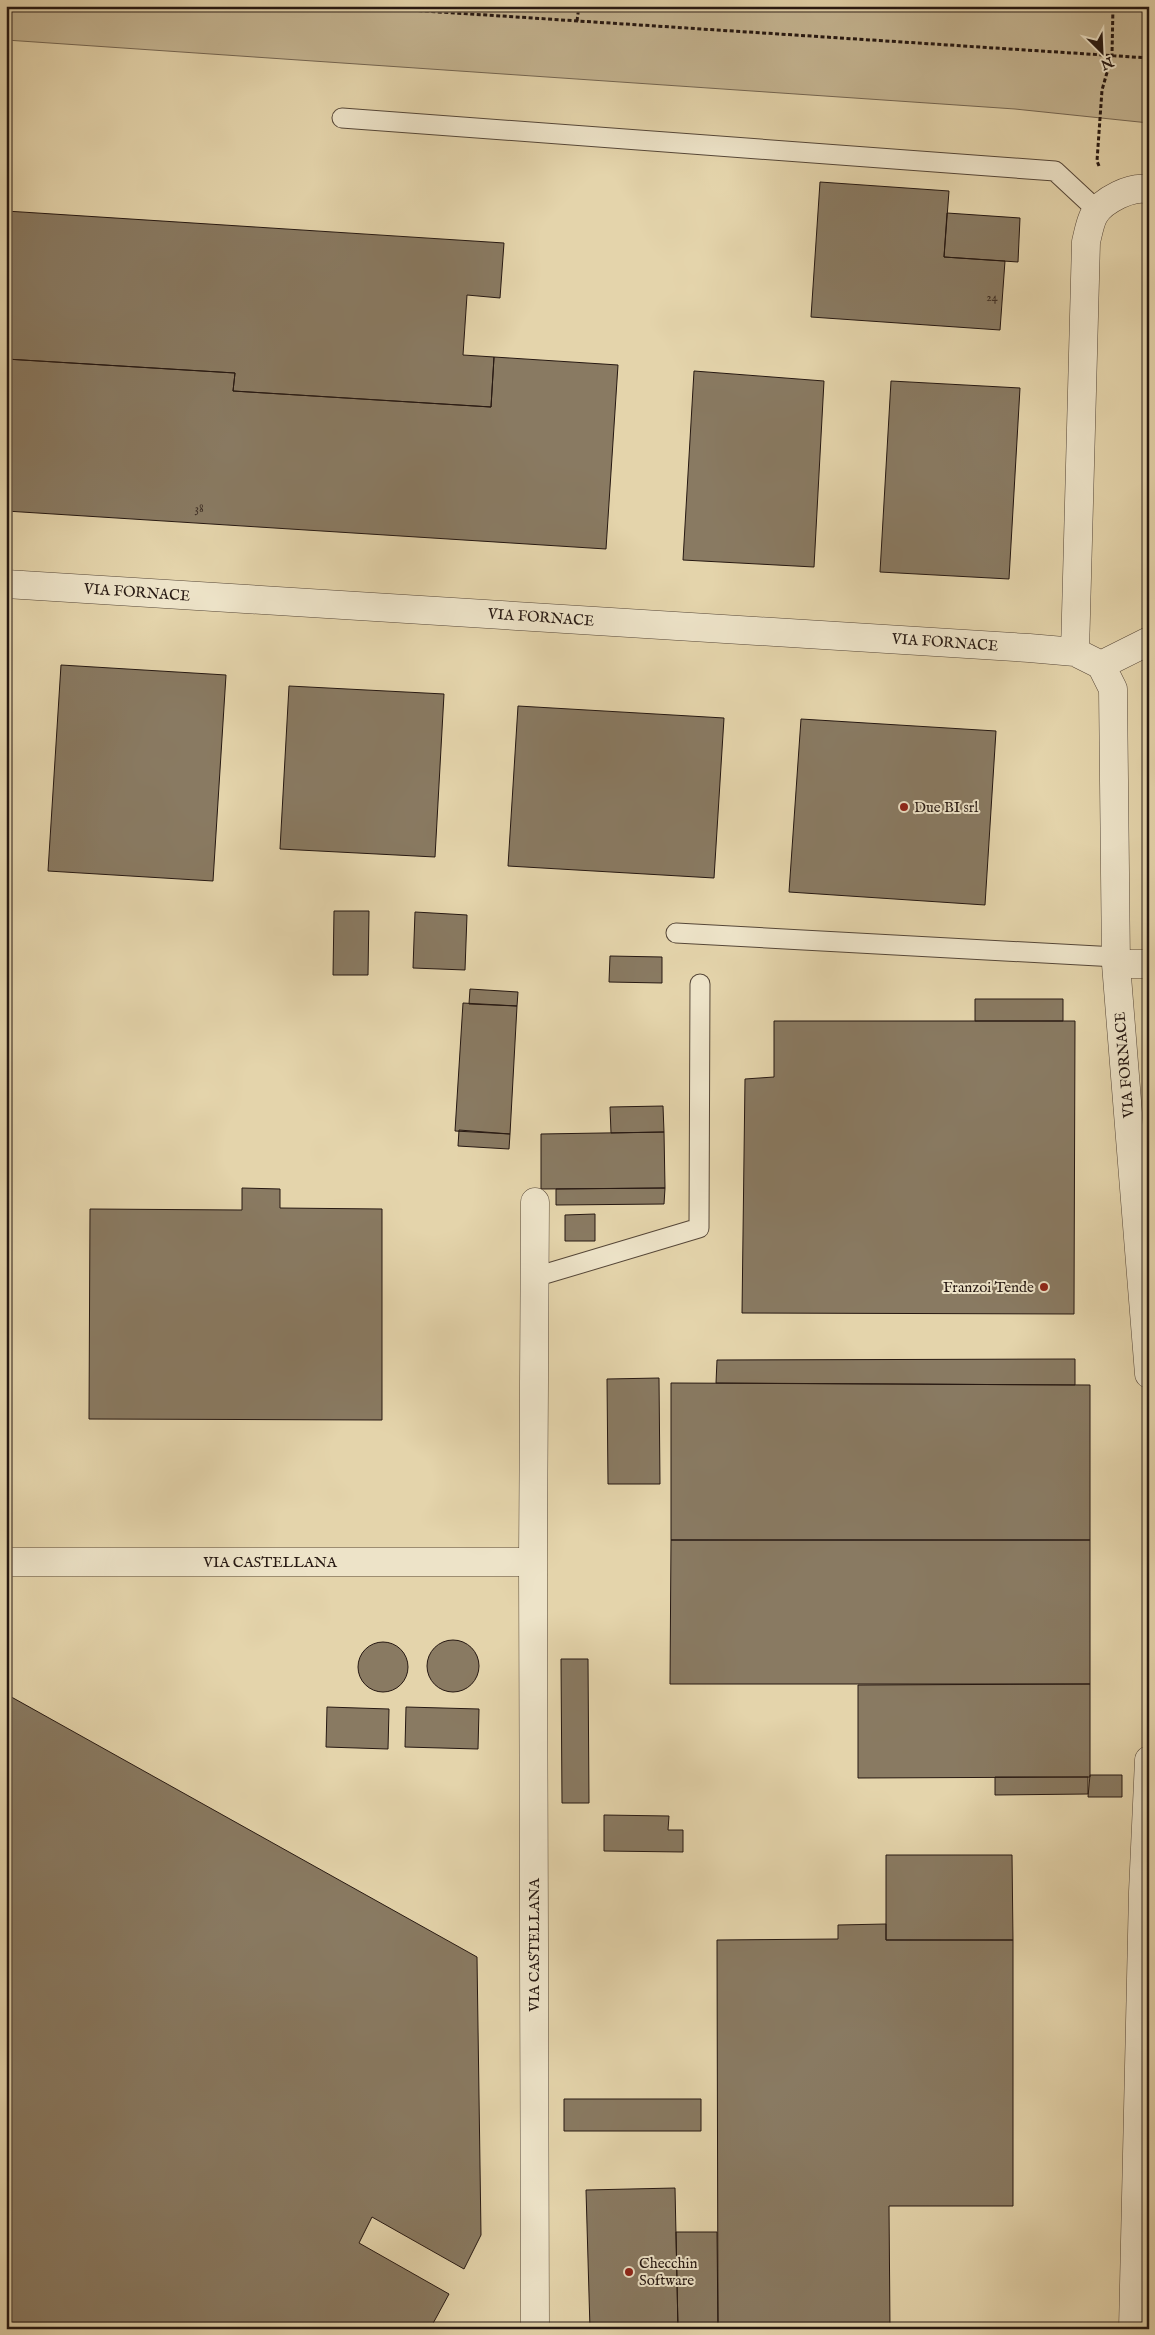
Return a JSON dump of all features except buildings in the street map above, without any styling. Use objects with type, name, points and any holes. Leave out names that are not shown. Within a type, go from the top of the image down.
[{"type":"street","points":[[1075,652],[1086,242],[1094,215],[1107,203],[1142,187],[1149,190]]},
{"type":"street","name":"VIA FORNACE","points":[[6,584],[1075,652],[1102,665],[1113,689],[1116,961],[1149,1374]]},
{"type":"street","points":[[1102,665],[1149,641]]},
{"type":"street","points":[[1116,961],[1149,964]]},
{"type":"street","name":"VIA CASTELLANA","points":[[535,1202],[533,1562],[535,2329]]},
{"type":"street","name":"VIA CASTELLANA","points":[[6,1562],[533,1562]]},
{"type":"street","points":[[1133,2329],[1142,1892],[1149,1760]]},
{"type":"lane","points":[[342,118],[1055,171],[1107,203]]},
{"type":"lane","points":[[676,933],[1116,961]]},
{"type":"lane","points":[[535,1277],[699,1228],[700,984]]},
{"type":"path","points":[[348,6],[1149,58]]},
{"type":"path","points":[[577,21],[579,6]]},
{"type":"path","points":[[1107,203],[1097,161],[1102,90],[1112,55],[1113,6]]},
{"type":"shaded area","points":[[6,6],[1149,6],[1149,123],[1015,109],[6,40]]},
{"type":"place","name":"Due BI srl","points":[[904,807]]},
{"type":"place","name":"Franzoi Tende","points":[[1044,1287]]},
{"type":"place","name":"Checchin Software","points":[[629,2272]]}]
